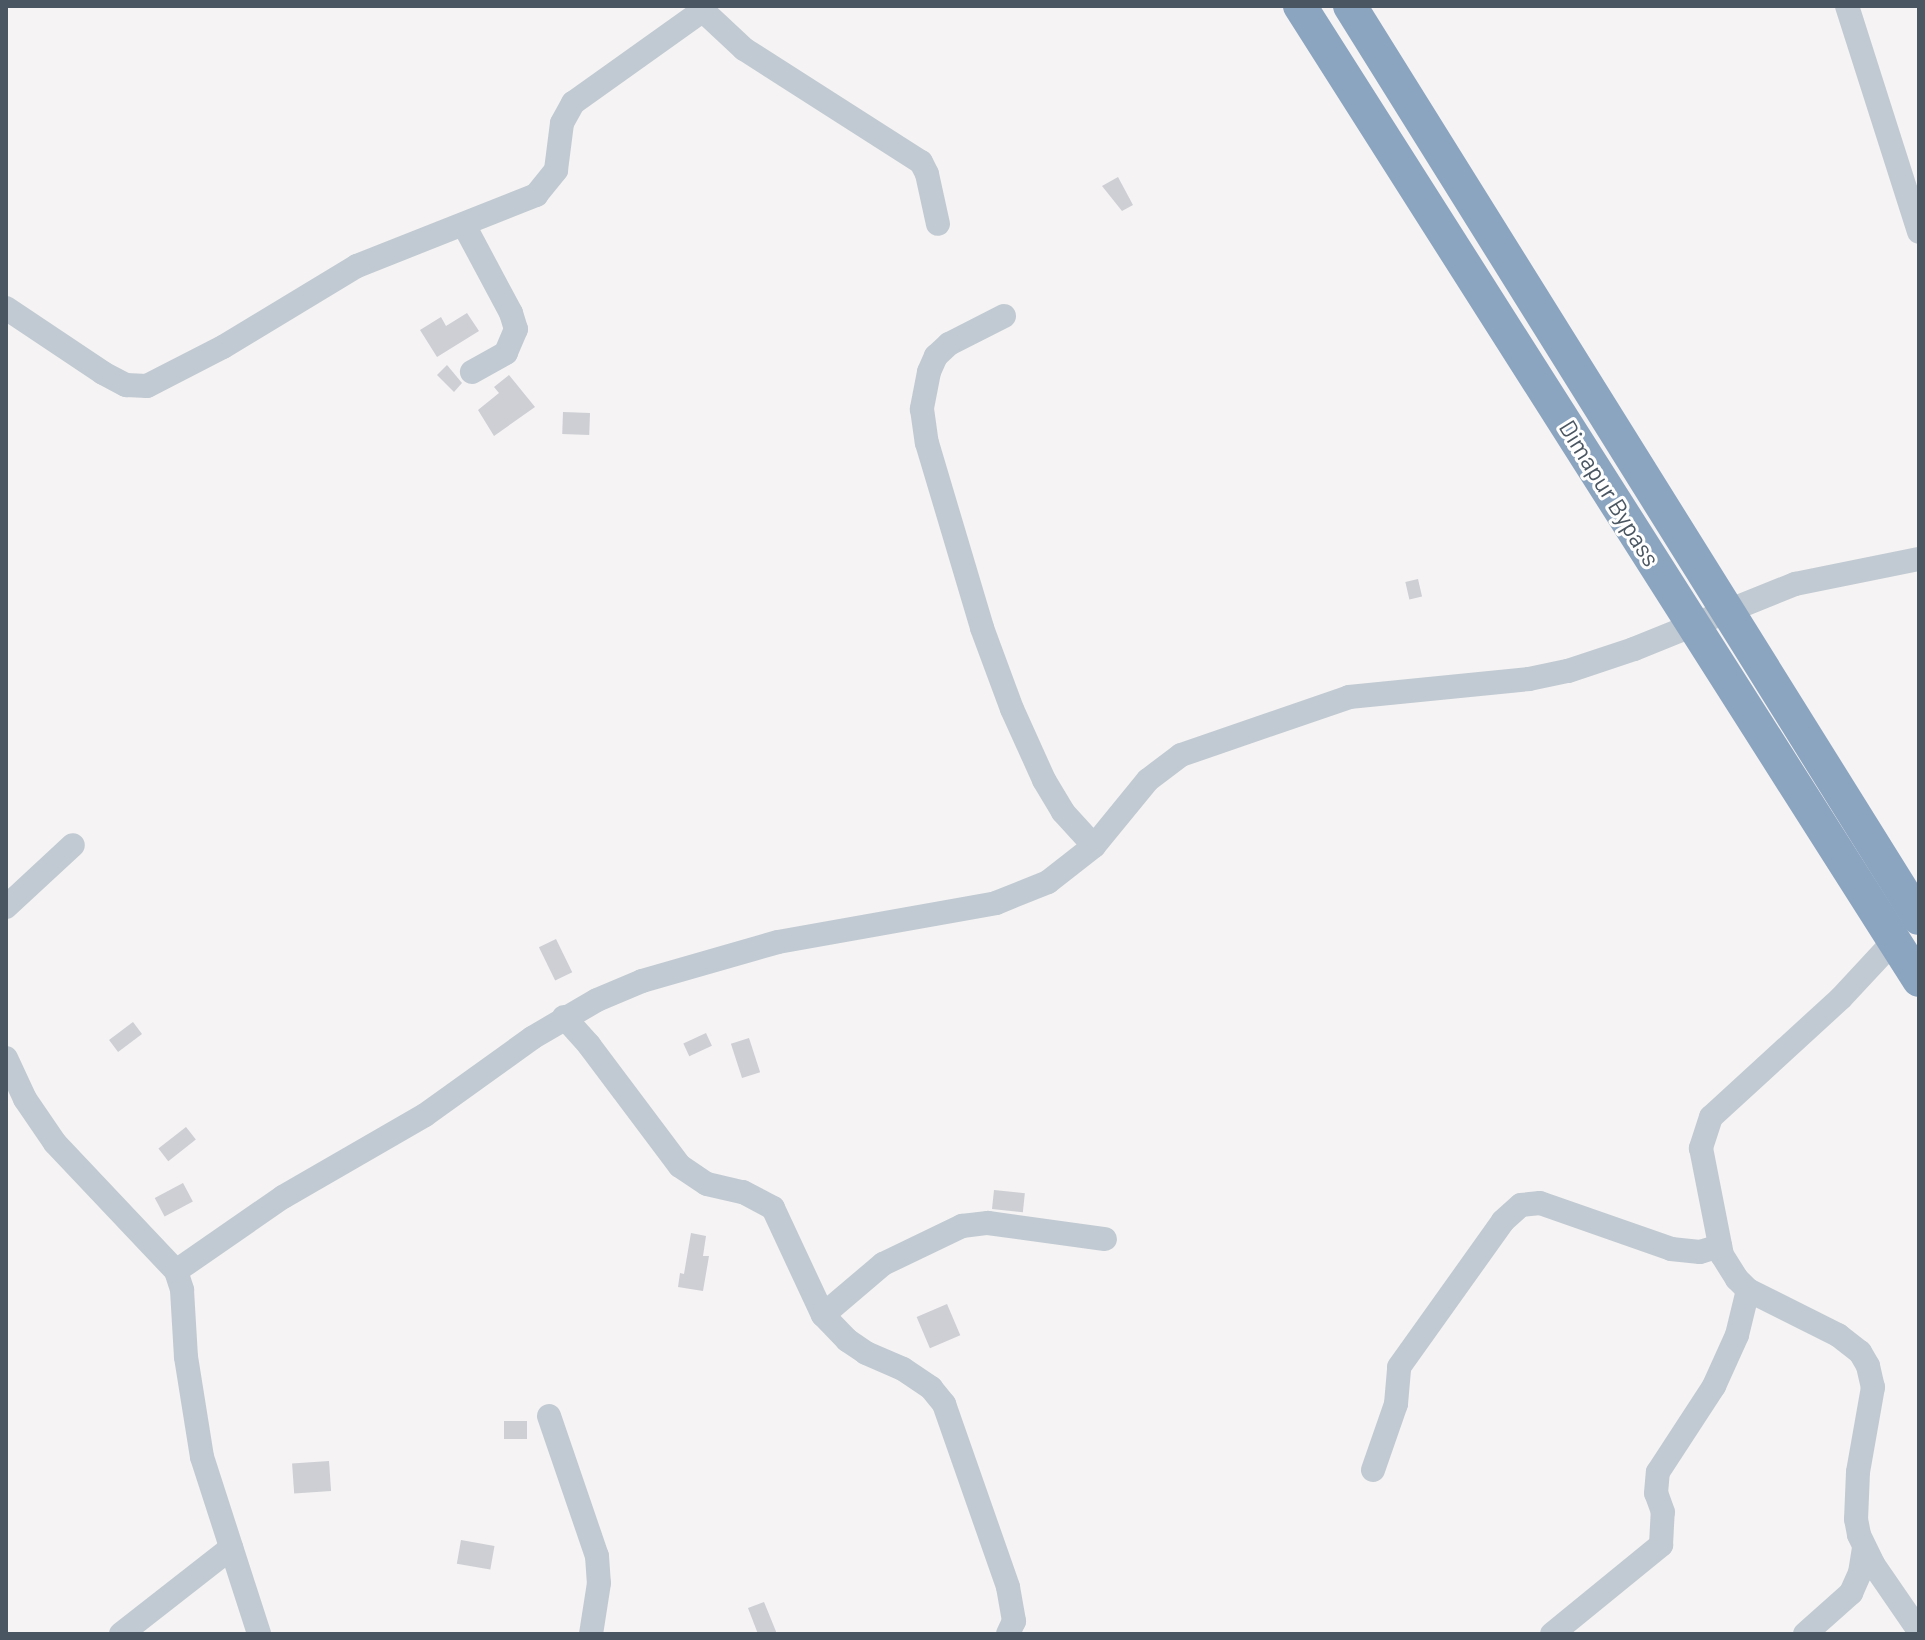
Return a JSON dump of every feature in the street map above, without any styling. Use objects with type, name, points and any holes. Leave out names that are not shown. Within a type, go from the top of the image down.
[{"type":"highway","name":"Dimapur Bypass","points":[[1300,6],[1919,980]]},
{"type":"highway","name":"Dimapur Bypass","points":[[1350,6],[1919,918]]},
{"type":"street","points":[[1847,6],[1919,232]]},
{"type":"street","points":[[6,308],[103,373],[126,385],[147,386],[223,347],[346,272],[536,195],[556,170],[562,123],[573,103],[700,9],[744,49],[921,162],[927,174],[938,224]]},
{"type":"street","points":[[464,225],[511,313],[516,329],[506,353],[472,372]]},
{"type":"street","points":[[1004,316],[949,344],[936,356],[929,372],[922,409],[927,443],[982,628],[1012,709],[1044,780],[1063,812],[1094,846]]},
{"type":"street","points":[[176,1271],[283,1197],[425,1115],[564,1017],[642,981],[778,942],[901,922],[1023,894],[1057,876],[1094,846],[1148,780],[1181,755],[1349,697],[1529,679],[1568,671],[1795,584],[1919,559]]},
{"type":"street","points":[[6,907],[73,845]]},
{"type":"street","points":[[1894,941],[1841,998],[1711,1117],[1705,1127],[1701,1148],[1720,1246],[1729,1269],[1748,1290],[1838,1335],[1860,1352],[1868,1366],[1873,1387],[1856,1519],[1864,1547],[1919,1631]]},
{"type":"street","points":[[564,1017],[589,1045],[680,1166],[707,1184],[743,1192],[773,1208],[823,1315],[847,1340],[866,1353],[903,1369],[931,1388],[944,1404],[1008,1587],[1014,1621],[1008,1634]]},
{"type":"street","points":[[6,1058],[16,1104],[176,1271],[182,1290],[186,1357],[200,1444],[259,1634]]},
{"type":"street","points":[[1373,1470],[1396,1404],[1399,1367],[1503,1221],[1521,1205],[1540,1203],[1671,1249],[1700,1252],[1720,1246]]},
{"type":"street","points":[[823,1315],[883,1264],[962,1226],[988,1223],[1105,1239]]},
{"type":"street","points":[[1552,1634],[1661,1545],[1663,1512],[1656,1493],[1658,1472],[1714,1386],[1737,1335],[1748,1290]]},
{"type":"street","points":[[549,1416],[597,1556],[599,1583],[591,1634]]},
{"type":"street","points":[[1805,1634],[1851,1593],[1860,1573],[1864,1547]]},
{"type":"street","points":[[121,1634],[231,1548]]},
{"type":"building","points":[[1118,177],[1133,205],[1122,211],[1102,186]]},
{"type":"building","points":[[467,313],[479,331],[437,357],[420,330],[441,317],[446,326]]},
{"type":"building","points":[[447,365],[462,383],[454,392],[437,375]]},
{"type":"building","points":[[509,375],[535,407],[494,436],[478,410],[499,393],[494,387]]},
{"type":"building","points":[[563,412],[590,413],[589,435],[562,434]]},
{"type":"building","points":[[1418,579],[1422,597],[1409,599],[1405,582]]},
{"type":"building","points":[[556,939],[572,972],[555,981],[539,947]]},
{"type":"building","points":[[133,1022],[142,1034],[118,1052],[109,1040]]},
{"type":"building","points":[[706,1033],[712,1046],[689,1056],[683,1044]]},
{"type":"building","points":[[749,1038],[760,1072],[742,1078],[731,1044]]},
{"type":"building","points":[[186,1127],[196,1140],[168,1161],[158,1149]]},
{"type":"building","points":[[183,1183],[193,1202],[165,1217],[155,1198]]},
{"type":"building","points":[[994,1190],[1025,1193],[1023,1212],[992,1209]]},
{"type":"building","points":[[691,1233],[706,1236],[703,1256],[709,1256],[703,1291],[678,1287],[680,1273],[684,1274]]},
{"type":"building","points":[[947,1304],[960,1335],[930,1348],[917,1317]]},
{"type":"building","points":[[504,1421],[527,1421],[527,1439],[504,1439]]},
{"type":"building","points":[[329,1461],[331,1491],[294,1494],[292,1464]]},
{"type":"building","points":[[461,1540],[494,1546],[490,1570],[457,1564]]},
{"type":"building","points":[[764,1602],[777,1634],[758,1634],[748,1608]]}]
